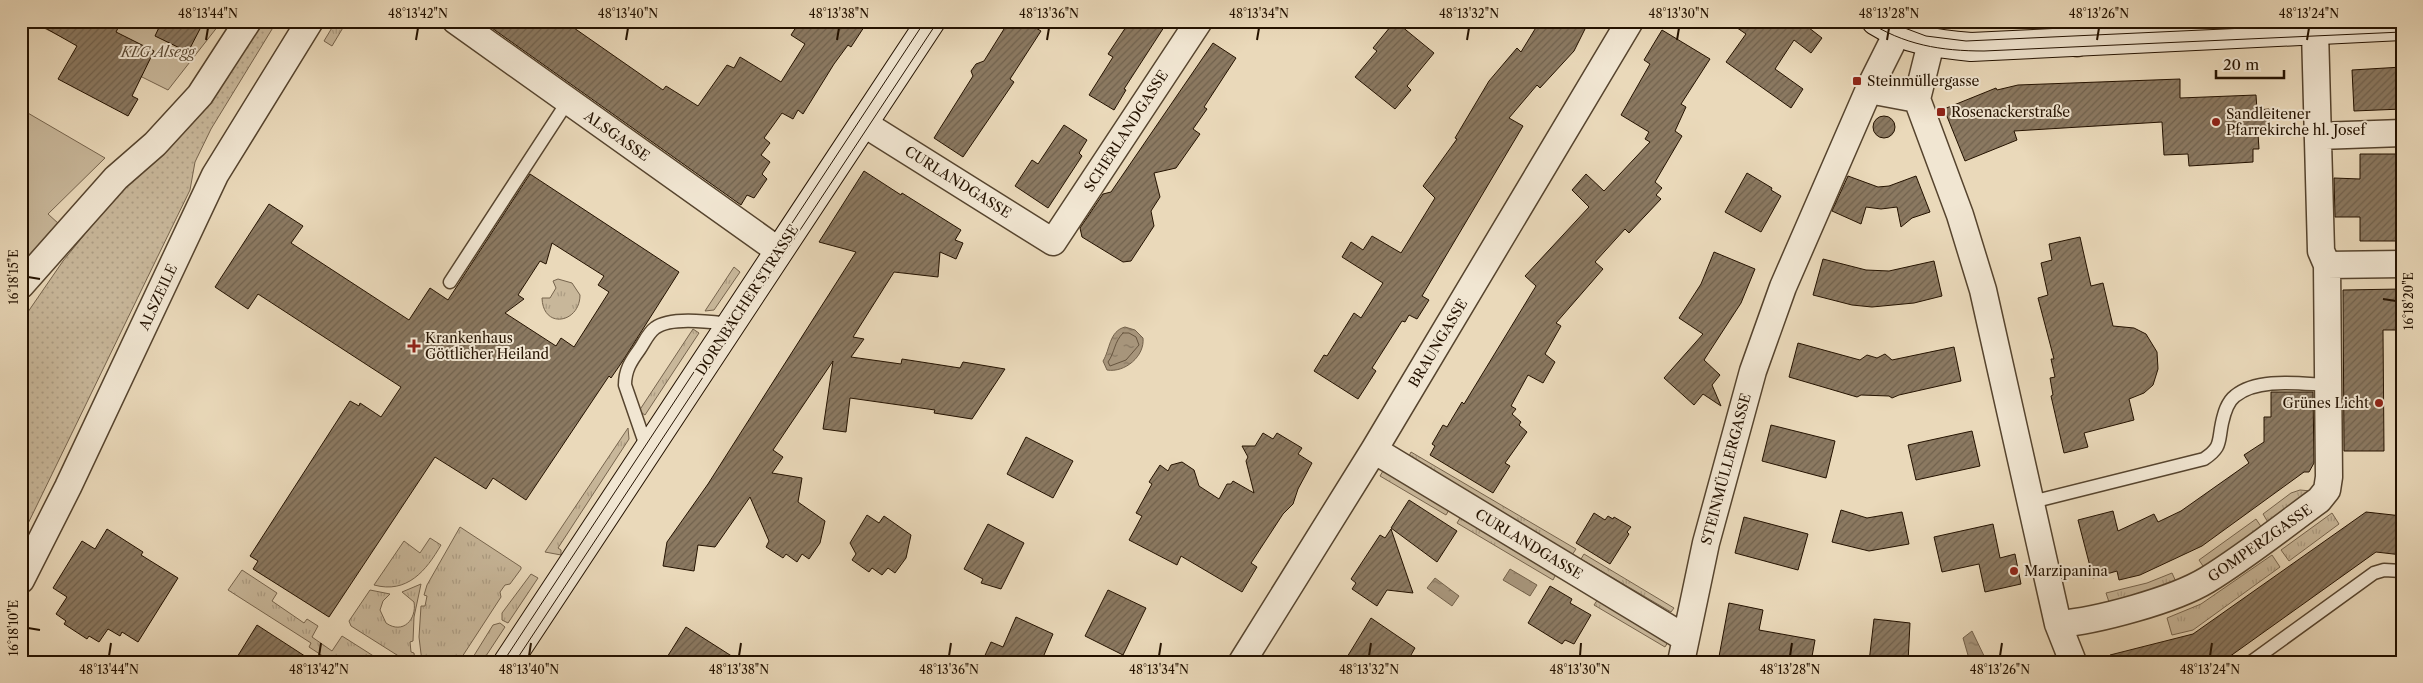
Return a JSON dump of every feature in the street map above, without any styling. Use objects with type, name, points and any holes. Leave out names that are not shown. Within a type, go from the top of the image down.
[{"type":"main road","name":"DORNBACHER STRASSE","points":[[508,662],[930,21]]},
{"type":"main road","points":[[1886,27],[1931,43],[1971,47],[2077,32],[2315,31],[2402,26]]},
{"type":"main road","name":"DORNBACHER STRASSE","points":[[491,662],[563,579]]},
{"type":"street","points":[[21,285],[116,178],[155,144],[200,95],[248,21]]},
{"type":"street","name":"ALSZEILE","points":[[21,580],[68,487],[215,174],[310,21]]},
{"type":"street","name":"ALSGASSE","points":[[456,21],[779,252]]},
{"type":"street","name":"SCHERLANDGASSE","points":[[1053,242],[1199,21]]},
{"type":"street","name":"BRAUNGASSE","points":[[1242,662],[1374,450],[1630,21]]},
{"type":"street","name":"STEINMÜLLERGASSE","points":[[1683,650],[1708,534],[1753,371],[1783,287],[1869,90],[1886,27]]},
{"type":"street","name":"GOMPERZGASSE","points":[[2058,624],[2079,621],[2166,600],[2206,581],[2319,500],[2326,490],[2329,477],[2327,265],[2321,251],[2320,136],[2315,31]]},
{"type":"street","points":[[1931,43],[1916,99],[1960,215],[1983,290],[2058,624],[2073,662]]},
{"type":"street","points":[[1869,90],[1916,99]]},
{"type":"street","name":"CURLANDGASSE","points":[[863,123],[1053,242]]},
{"type":"street","points":[[2320,136],[2402,133]]},
{"type":"street","points":[[2327,265],[2402,264]]},
{"type":"street","name":"CURLANDGASSE","points":[[1374,450],[1683,650]]},
{"type":"lane","points":[[450,282],[568,101]]},
{"type":"lane","points":[[656,438],[646,443],[630,404],[625,384],[625,375],[629,365],[653,329],[661,324],[694,321],[731,324]]},
{"type":"lane","points":[[2032,502],[2204,459],[2216,450],[2220,442],[2225,412],[2234,396],[2251,388],[2271,384],[2329,385]]},
{"type":"lane","points":[[2251,662],[2374,573],[2384,570],[2402,571]]},
{"type":"green space","name":"KLG Alsegg","points":[[30,21],[222,21],[168,90]]},
{"type":"green space","points":[[258,21],[277,21],[211,129],[195,162],[190,190],[21,538],[21,322],[63,261]]},
{"type":"green space","points":[[336,21],[347,21],[332,46],[324,41]]},
{"type":"green space","points":[[21,109],[105,158],[48,214],[59,224],[21,273]]},
{"type":"green space","points":[[734,267],[740,272],[714,310],[705,311]]},
{"type":"green space","points":[[558,279],[572,283],[580,295],[574,312],[568,317],[561,319],[548,315],[542,298],[550,298],[556,288],[553,281]]},
{"type":"green space","points":[[693,329],[699,333],[645,415],[639,411]]},
{"type":"green space","points":[[628,428],[629,439],[558,548],[561,550],[561,555],[545,552]]},
{"type":"green space","points":[[1411,452],[1576,549],[1572,555],[1409,456]]},
{"type":"green space","points":[[1383,471],[1449,510],[1446,515],[1380,476]]},
{"type":"green space","points":[[2300,490],[2311,491],[2269,524],[2263,514],[2291,493]]},
{"type":"green space","points":[[2332,513],[2339,524],[2289,561],[2281,550]]},
{"type":"green space","points":[[1460,518],[1556,574],[1553,580],[1457,523]]},
{"type":"green space","points":[[2256,519],[2262,528],[2205,569],[2199,560]]},
{"type":"green space","points":[[460,527],[521,567],[521,569],[510,584],[505,585],[500,592],[501,597],[460,660],[422,662],[419,637],[421,606],[425,606],[427,596],[424,595],[427,585]]},
{"type":"green space","points":[[430,538],[441,545],[429,563],[414,578],[396,586],[374,585],[404,541],[420,553]]},
{"type":"green space","points":[[1584,554],[1674,608],[1671,612],[1581,559]]},
{"type":"green space","points":[[2272,555],[2280,567],[2193,630],[2172,635],[2167,618],[2201,604]]},
{"type":"green space","points":[[242,570],[277,593],[272,601],[304,623],[307,619],[318,626],[312,637],[332,651],[342,636],[383,662],[332,662],[309,647],[311,643],[228,590]]},
{"type":"green space","points":[[2172,573],[2177,584],[2110,605],[2106,593],[2147,583]]},
{"type":"green space","points":[[531,574],[538,578],[508,623],[502,620],[502,613]]},
{"type":"green space","points":[[421,584],[414,617],[413,641],[410,642],[415,662],[408,662],[351,626],[349,621],[370,590],[390,594],[383,601],[380,610],[386,623],[398,627],[408,623],[413,614],[414,602],[402,592]]},
{"type":"green space","points":[[1598,599],[1668,642],[1665,647],[1594,605]]},
{"type":"green space","points":[[500,623],[505,627],[482,662],[470,662],[493,625]]},
{"type":"water","points":[[1125,327],[1135,330],[1143,338],[1141,351],[1127,366],[1120,369],[1107,370],[1103,361],[1111,341],[1116,332]]},
{"type":"water","points":[[1510,569],[1537,585],[1530,596],[1503,580]]},
{"type":"water","points":[[1435,578],[1459,596],[1452,606],[1427,588]]},
{"type":"water","points":[[1972,631],[1987,662],[1970,662],[1963,638]]},
{"type":"building","points":[[33,21],[105,21],[118,28],[116,32],[154,51],[132,96],[138,99],[128,116],[58,79],[77,46]]},
{"type":"building","points":[[162,21],[190,21],[201,27],[188,52],[155,36]]},
{"type":"building","points":[[482,21],[564,21],[663,90],[666,86],[698,106],[727,65],[734,68],[740,57],[781,82],[805,44],[791,35],[800,21],[868,21],[851,47],[848,45],[834,64],[803,114],[798,110],[793,119],[782,113],[764,138],[770,143],[761,155],[770,162],[762,174],[767,179],[754,198],[747,195],[741,205]]},
{"type":"building","points":[[1009,21],[1024,21],[1041,31],[1010,79],[1014,82],[963,157],[934,138],[973,76],[971,71],[976,64],[984,61]]},
{"type":"building","points":[[1130,21],[1168,21],[1124,89],[1126,90],[1114,110],[1089,95],[1113,57],[1108,54]]},
{"type":"building","points":[[1395,21],[1434,53],[1407,86],[1411,90],[1395,109],[1355,77],[1377,51],[1373,48]]},
{"type":"building","points":[[1540,21],[1589,21],[1574,51],[1540,88],[1537,85],[1509,118],[1523,126],[1422,296],[1429,300],[1417,319],[1409,315],[1405,322],[1402,321],[1372,368],[1376,371],[1358,399],[1314,371],[1324,355],[1327,356],[1354,313],[1361,318],[1383,283],[1342,257],[1351,242],[1363,250],[1372,236],[1401,253],[1435,198],[1423,186],[1457,139],[1455,138],[1489,81],[1517,48],[1521,52]]},
{"type":"building","points":[[1727,21],[1806,21],[1804,24],[1822,38],[1811,53],[1794,40],[1775,69],[1803,89],[1791,108],[1726,62],[1746,34]]},
{"type":"building","points":[[1662,30],[1710,59],[1681,104],[1686,107],[1675,131],[1682,136],[1655,182],[1662,188],[1656,195],[1661,199],[1629,233],[1625,229],[1595,262],[1603,269],[1556,323],[1561,326],[1545,354],[1555,362],[1543,383],[1528,375],[1511,406],[1516,409],[1512,414],[1521,422],[1519,425],[1527,432],[1505,463],[1510,466],[1493,493],[1430,455],[1435,446],[1432,444],[1443,425],[1447,427],[1462,402],[1464,404],[1536,286],[1525,276],[1589,207],[1572,190],[1586,174],[1604,191],[1650,142],[1645,139],[1649,132],[1621,115],[1650,64],[1644,60]]},
{"type":"building","points":[[1213,43],[1236,58],[1204,107],[1207,109],[1193,129],[1200,134],[1176,168],[1154,173],[1160,197],[1151,211],[1154,226],[1131,261],[1123,262],[1082,237],[1080,228],[1103,194],[1111,192]]},
{"type":"building","points":[[2402,67],[2402,109],[2354,111],[2352,70]]},
{"type":"building","points":[[2180,79],[2180,98],[2256,95],[2257,110],[2269,109],[2270,133],[2258,134],[2259,149],[2253,149],[2253,162],[2189,166],[2188,154],[2164,155],[2162,122],[2014,131],[2017,140],[1965,161],[1944,109],[1996,88],[1997,90],[2018,85]]},
{"type":"building","points":[[1884,116],[1892,119],[1895,127],[1892,135],[1884,138],[1876,135],[1873,127],[1876,119]]},
{"type":"building","points":[[1064,125],[1087,140],[1079,153],[1082,156],[1048,208],[1015,186],[1032,160],[1038,164]]},
{"type":"building","points":[[2360,154],[2397,154],[2397,157],[2402,157],[2402,237],[2398,238],[2398,241],[2360,241],[2360,217],[2335,217],[2334,178],[2360,179]]},
{"type":"building","points":[[864,171],[961,230],[955,240],[963,243],[956,259],[940,252],[938,277],[894,272],[853,337],[864,339],[851,357],[901,364],[902,359],[960,368],[963,362],[1005,369],[972,419],[934,413],[935,410],[850,398],[846,432],[823,429],[833,361],[773,450],[783,457],[772,473],[802,478],[798,502],[825,521],[820,543],[809,559],[802,554],[797,562],[786,554],[783,558],[766,547],[769,541],[750,497],[715,547],[698,545],[694,571],[663,566],[667,542],[708,484],[856,252],[819,242]]},
{"type":"building","points":[[1747,173],[1772,188],[1771,190],[1781,196],[1761,232],[1725,212]]},
{"type":"building","points":[[530,174],[679,272],[622,362],[611,378],[609,376],[526,500],[493,478],[486,489],[435,457],[329,617],[253,569],[258,561],[250,556],[350,401],[359,406],[360,403],[381,417],[401,387],[258,294],[248,309],[215,287],[269,204],[303,226],[291,243],[409,320],[430,288],[448,300]],"holes":[[[552,243],[604,276],[598,285],[609,292],[574,347],[561,338],[556,346],[505,313],[524,299],[518,295],[540,261],[546,264]]]},
{"type":"building","points":[[1848,176],[1878,187],[1889,186],[1916,176],[1930,212],[1912,218],[1901,227],[1897,207],[1881,209],[1866,207],[1861,224],[1832,211]]},
{"type":"building","points":[[2080,237],[2091,286],[2103,283],[2113,326],[2134,328],[2146,334],[2157,352],[2158,369],[2153,385],[2144,393],[2129,399],[2134,420],[2084,433],[2088,447],[2064,453],[2051,396],[2053,395],[2050,378],[2055,377],[2051,359],[2054,359],[2038,298],[2048,295],[2041,263],[2052,260],[2049,244]]},
{"type":"building","points":[[1714,252],[1755,269],[1741,303],[1704,360],[1720,375],[1712,385],[1721,406],[1703,394],[1694,405],[1664,378],[1703,334],[1679,318],[1701,284]]},
{"type":"building","points":[[1823,259],[1866,270],[1889,271],[1934,261],[1942,296],[1914,303],[1872,307],[1852,305],[1813,295]]},
{"type":"building","points":[[2402,289],[2402,330],[2383,330],[2384,451],[2344,451],[2343,290]]},
{"type":"building","points":[[1798,343],[1860,360],[1867,355],[1877,358],[1885,354],[1892,360],[1954,347],[1961,381],[1892,398],[1889,396],[1861,395],[1857,397],[1789,377]]},
{"type":"building","points":[[2271,392],[2313,392],[2314,463],[2309,472],[2304,472],[2202,546],[2140,575],[2119,580],[2117,571],[2093,578],[2078,520],[2113,511],[2118,531],[2154,514],[2158,522],[2181,511],[2249,463],[2244,455],[2264,442],[2264,417],[2271,417]]},
{"type":"building","points":[[1771,425],[1835,441],[1826,478],[1762,461]]},
{"type":"building","points":[[1972,431],[1980,466],[1916,480],[1908,445]]},
{"type":"building","points":[[1263,433],[1273,439],[1277,433],[1302,448],[1298,454],[1312,463],[1298,489],[1293,504],[1283,514],[1251,563],[1257,567],[1242,592],[1181,556],[1177,565],[1129,540],[1142,516],[1136,513],[1152,484],[1149,482],[1160,465],[1168,471],[1171,465],[1182,462],[1194,470],[1199,486],[1219,499],[1227,484],[1231,484],[1233,481],[1254,493],[1246,461],[1248,457],[1242,446],[1255,446]]},
{"type":"building","points":[[1026,437],[1073,461],[1053,498],[1007,474]]},
{"type":"building","points":[[1409,500],[1457,531],[1437,562],[1391,528]]},
{"type":"building","points":[[1841,510],[1867,518],[1902,512],[1909,544],[1869,551],[1832,542]]},
{"type":"building","points":[[2366,512],[2402,516],[2402,555],[2376,552],[2222,662],[2111,662],[2110,655],[2193,634]]},
{"type":"building","points":[[1594,513],[1605,520],[1608,516],[1613,519],[1614,517],[1631,527],[1627,532],[1629,534],[1610,564],[1576,543]]},
{"type":"building","points":[[867,515],[879,523],[884,516],[911,535],[906,558],[895,573],[888,568],[882,575],[872,568],[869,572],[852,560],[856,554],[850,543]]},
{"type":"building","points":[[1744,517],[1808,534],[1798,570],[1735,553]]},
{"type":"building","points":[[988,524],[1024,543],[1001,589],[981,583],[983,579],[964,569]]},
{"type":"building","points":[[1993,524],[2000,558],[2015,554],[2021,584],[1985,592],[1979,564],[1942,572],[1934,537]]},
{"type":"building","points":[[107,529],[143,552],[141,555],[178,578],[138,642],[122,632],[120,636],[108,629],[99,642],[89,636],[87,639],[64,624],[66,621],[56,614],[67,597],[53,588],[82,541],[95,549]]},
{"type":"building","points":[[1391,529],[1413,593],[1387,590],[1377,606],[1352,589],[1356,583],[1351,579],[1380,535],[1385,538]]},
{"type":"building","points":[[1550,586],[1572,599],[1570,603],[1591,615],[1574,644],[1565,640],[1562,644],[1528,623]]},
{"type":"building","points":[[1108,590],[1146,608],[1123,655],[1085,636]]},
{"type":"building","points":[[1729,603],[1763,610],[1759,630],[1815,640],[1811,662],[1718,662]]},
{"type":"building","points":[[1016,617],[1053,634],[1041,662],[982,662],[991,642],[1003,647]]},
{"type":"building","points":[[1371,618],[1415,648],[1407,662],[1344,662]]},
{"type":"building","points":[[1874,619],[1910,623],[1908,662],[1869,662]]},
{"type":"building","points":[[257,625],[314,662],[234,662]]},
{"type":"building","points":[[686,627],[741,662],[664,662]]},
{"type":"tram line","points":[[503,662],[925,21]]},
{"type":"tram line","points":[[515,662],[938,21]]},
{"type":"tram line","points":[[1867,21],[1895,36],[1909,41],[1938,48],[1968,51],[2402,32]]},
{"type":"tram line","points":[[1886,21],[1926,36],[1966,41],[2396,21]]},
{"type":"place","name":"Steinmüllergasse","points":[[1857,81]]},
{"type":"place","name":"Rosenackerstraße","points":[[1941,112]]},
{"type":"place","name":"Sandleitener Pfarrekirche hl. Josef","points":[[2216,122]]},
{"type":"place","name":"Krankenhaus Göttlicher Heiland","points":[[414,346]]},
{"type":"place","name":"Grünes Licht","points":[[2379,403]]},
{"type":"place","name":"Marzipanina","points":[[2014,571]]}]
